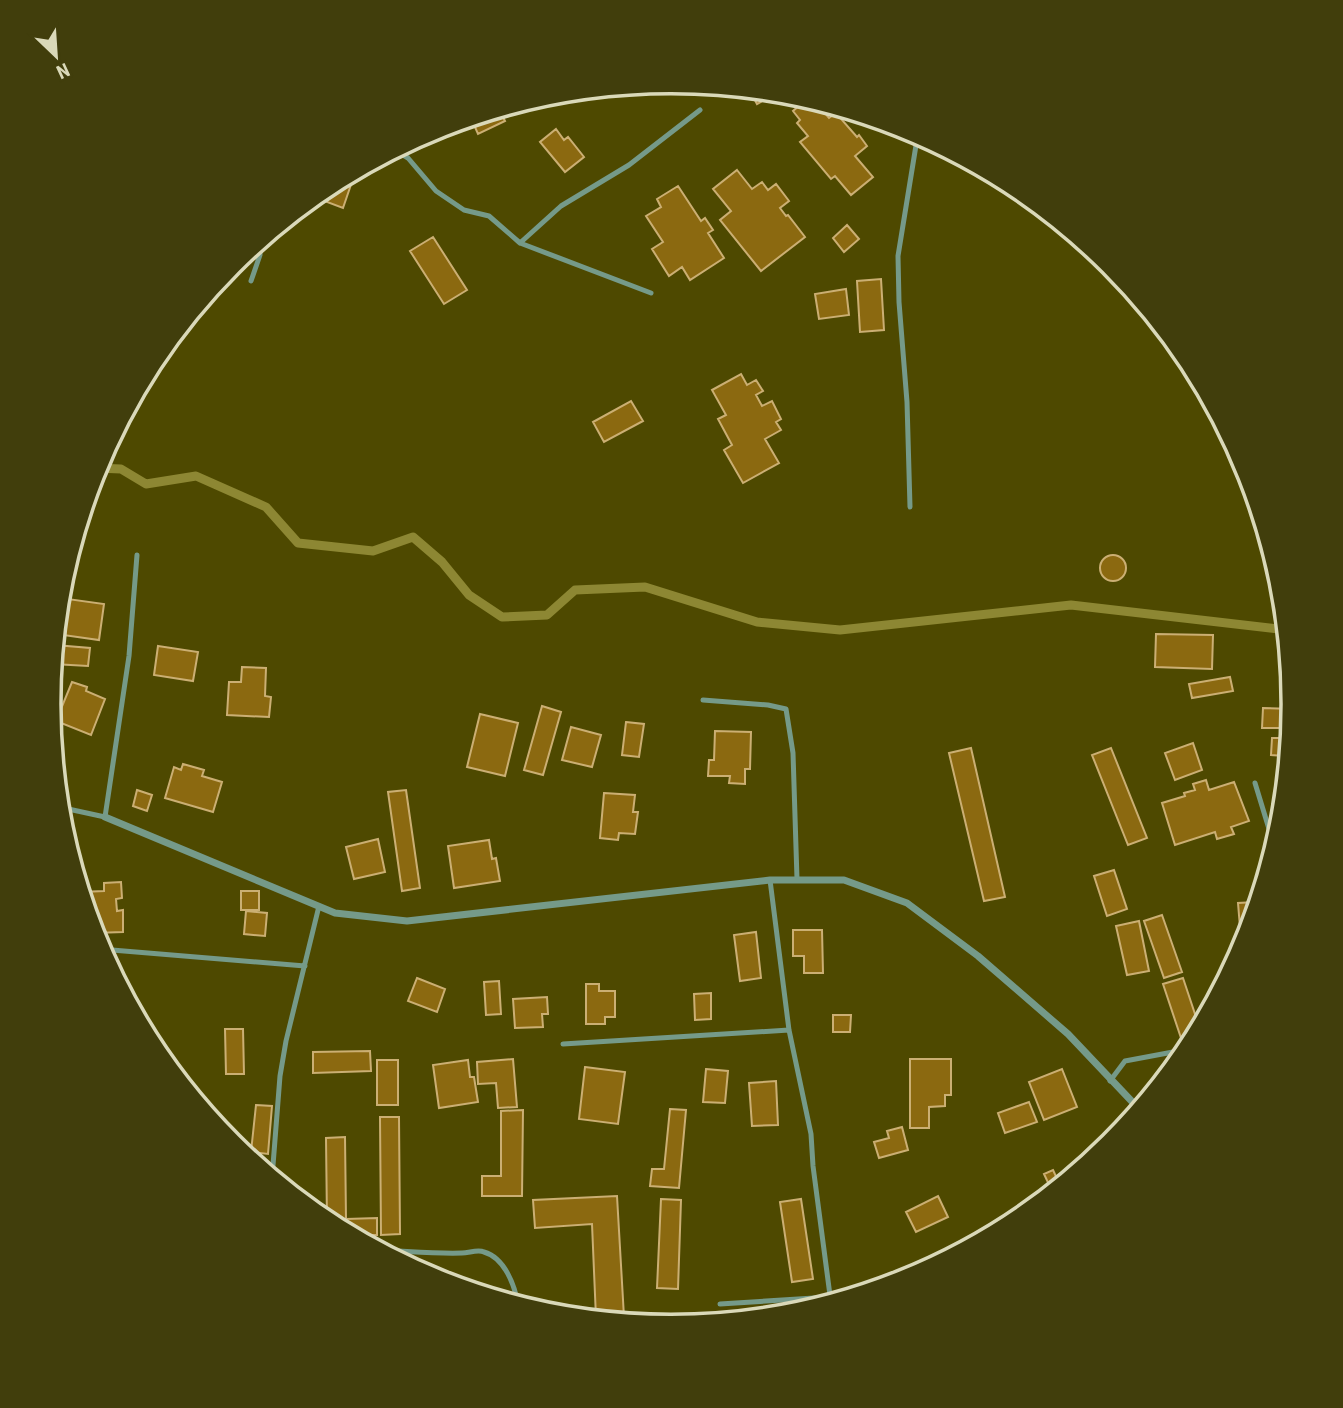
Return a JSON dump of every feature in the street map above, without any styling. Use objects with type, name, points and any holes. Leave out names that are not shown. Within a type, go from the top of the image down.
[{"type":"street","points":[[104,817],[335,914],[407,922],[771,880],[844,880],[907,903],[978,956],[1069,1034],[1133,1103]]},
{"type":"lane","points":[[520,243],[561,206],[629,165],[700,110]]},
{"type":"lane","points":[[911,507],[898,256],[916,145]]},
{"type":"lane","points":[[404,156],[436,191],[464,209],[489,216],[520,243],[651,293]]},
{"type":"lane","points":[[251,281],[260,253]]},
{"type":"lane","points":[[71,810],[104,817],[130,656],[137,555]]},
{"type":"lane","points":[[703,700],[786,709],[793,753],[797,878]]},
{"type":"lane","points":[[1255,783],[1269,828]]},
{"type":"lane","points":[[771,880],[789,1030],[811,1134],[829,1293]]},
{"type":"lane","points":[[273,1166],[286,1041],[319,906]]},
{"type":"lane","points":[[113,950],[306,966]]},
{"type":"lane","points":[[563,1044],[789,1030]]},
{"type":"lane","points":[[1110,1081],[1125,1061],[1172,1052]]},
{"type":"lane","points":[[403,1252],[483,1251],[506,1271],[517,1294]]},
{"type":"lane","points":[[720,1304],[798,1301]]},
{"type":"building","points":[[798,107],[826,114],[829,118],[832,116],[841,118],[867,146],[855,156],[873,177],[851,195],[835,176],[831,179],[800,142],[808,136],[797,123],[800,120],[793,111]]},
{"type":"building","points":[[503,118],[505,121],[478,134],[475,126]]},
{"type":"building","points":[[556,129],[564,140],[568,137],[584,157],[565,172],[540,142]]},
{"type":"building","points":[[737,170],[752,189],[762,182],[768,190],[776,184],[789,201],[780,208],[805,237],[761,271],[720,220],[731,211],[713,189]]},
{"type":"building","points":[[351,185],[343,208],[327,202],[332,197]]},
{"type":"building","points":[[678,186],[701,221],[705,218],[713,230],[708,233],[724,258],[690,280],[682,267],[669,276],[652,249],[663,242],[646,216],[661,207],[657,199]]},
{"type":"building","points":[[847,225],[859,239],[844,252],[833,238]]},
{"type":"building","points":[[433,237],[467,290],[444,304],[410,251]]},
{"type":"building","points":[[881,279],[884,330],[860,332],[857,281]]},
{"type":"building","points":[[846,289],[849,315],[819,319],[815,294]]},
{"type":"building","points":[[741,374],[747,385],[756,380],[763,391],[756,395],[762,406],[772,401],[781,419],[776,422],[781,430],[765,439],[779,463],[743,483],[724,450],[732,445],[718,419],[726,415],[712,390]]},
{"type":"building","points":[[631,401],[643,421],[604,442],[593,422]]},
{"type":"building","points":[[1113,555],[1122,559],[1126,568],[1122,577],[1113,581],[1104,577],[1100,568],[1104,559]]},
{"type":"building","points":[[70,599],[104,604],[99,640],[65,635]]},
{"type":"building","points":[[1156,634],[1213,635],[1212,669],[1155,667]]},
{"type":"building","points":[[64,646],[90,648],[88,666],[63,665]]},
{"type":"building","points":[[158,646],[198,652],[193,681],[154,675]]},
{"type":"building","points":[[242,667],[266,668],[265,696],[271,697],[269,717],[227,715],[229,682],[241,682]]},
{"type":"building","points":[[1230,677],[1233,691],[1192,698],[1189,684]]},
{"type":"building","points":[[72,682],[87,687],[86,691],[105,699],[91,735],[62,723],[61,708]]},
{"type":"building","points":[[542,706],[561,712],[543,775],[524,770]]},
{"type":"building","points":[[1263,708],[1282,709],[1281,728],[1262,728]]},
{"type":"building","points":[[480,714],[518,723],[505,776],[467,767]]},
{"type":"building","points":[[626,722],[644,724],[639,757],[622,755]]},
{"type":"building","points":[[571,727],[601,735],[592,767],[562,760]]},
{"type":"building","points":[[715,731],[751,732],[750,769],[745,769],[745,784],[729,783],[730,776],[708,776],[709,760],[714,760]]},
{"type":"building","points":[[1272,738],[1280,738],[1279,756],[1271,755]]},
{"type":"building","points":[[1193,743],[1202,770],[1175,780],[1165,753]]},
{"type":"building","points":[[971,748],[1005,897],[984,901],[949,753]]},
{"type":"building","points":[[1111,748],[1147,838],[1128,845],[1092,755]]},
{"type":"building","points":[[183,764],[204,770],[202,776],[222,782],[213,812],[165,798],[174,767],[181,770]]},
{"type":"building","points":[[1206,780],[1209,790],[1234,782],[1249,821],[1231,827],[1234,834],[1217,839],[1215,832],[1175,845],[1162,803],[1185,796],[1184,793],[1195,790],[1193,784]]},
{"type":"building","points":[[137,790],[152,795],[147,811],[133,806]]},
{"type":"building","points":[[406,790],[420,888],[402,891],[388,792]]},
{"type":"building","points":[[604,793],[635,795],[633,812],[638,812],[635,834],[619,833],[618,840],[600,838]]},
{"type":"building","points":[[378,839],[385,872],[354,879],[346,847]]},
{"type":"building","points":[[489,840],[500,881],[454,888],[448,846]]},
{"type":"building","points":[[1114,870],[1127,909],[1107,916],[1094,876]]},
{"type":"building","points":[[121,882],[122,898],[116,899],[117,911],[123,910],[123,932],[106,933],[91,892],[104,891],[104,883]]},
{"type":"building","points":[[241,891],[259,891],[259,910],[241,910]]},
{"type":"building","points":[[1248,902],[1240,925],[1238,903]]},
{"type":"building","points":[[246,911],[267,913],[265,936],[244,934]]},
{"type":"building","points":[[1162,915],[1182,972],[1164,978],[1144,921]]},
{"type":"building","points":[[1139,921],[1149,971],[1127,975],[1116,926]]},
{"type":"building","points":[[793,930],[822,930],[823,973],[804,973],[804,956],[793,956]]},
{"type":"building","points":[[756,932],[761,978],[740,981],[734,935]]},
{"type":"building","points":[[417,978],[445,989],[437,1012],[408,1001]]},
{"type":"building","points":[[1183,978],[1196,1016],[1181,1039],[1163,984]]},
{"type":"building","points":[[499,981],[501,1014],[486,1015],[484,982]]},
{"type":"building","points":[[586,984],[599,984],[599,991],[615,991],[615,1017],[605,1017],[605,1024],[586,1024]]},
{"type":"building","points":[[711,993],[711,1019],[695,1020],[694,994]]},
{"type":"building","points":[[547,997],[548,1014],[542,1014],[543,1027],[515,1028],[513,999]]},
{"type":"building","points":[[833,1015],[851,1015],[850,1032],[833,1032]]},
{"type":"building","points":[[225,1029],[243,1029],[244,1074],[226,1074]]},
{"type":"building","points":[[370,1051],[371,1071],[313,1073],[313,1052]]},
{"type":"building","points":[[513,1059],[517,1107],[498,1108],[496,1083],[478,1084],[477,1062]]},
{"type":"building","points":[[910,1059],[951,1059],[951,1095],[945,1095],[945,1106],[929,1107],[929,1128],[910,1128]]},
{"type":"building","points":[[377,1060],[398,1060],[398,1105],[377,1105]]},
{"type":"building","points":[[468,1060],[478,1102],[439,1108],[433,1065]]},
{"type":"building","points":[[585,1067],[625,1072],[618,1124],[579,1119]]},
{"type":"building","points":[[706,1069],[728,1071],[725,1103],[703,1102]]},
{"type":"building","points":[[1062,1069],[1077,1107],[1044,1120],[1029,1082]]},
{"type":"building","points":[[776,1081],[778,1125],[752,1126],[749,1083]]},
{"type":"building","points":[[1029,1102],[1037,1122],[1005,1133],[998,1113]]},
{"type":"building","points":[[256,1105],[272,1106],[268,1154],[258,1153],[252,1147]]},
{"type":"building","points":[[670,1109],[686,1110],[679,1188],[650,1186],[652,1169],[664,1169]]},
{"type":"building","points":[[523,1110],[522,1196],[482,1196],[482,1176],[501,1176],[501,1111]]},
{"type":"building","points":[[380,1117],[399,1117],[400,1234],[381,1235]]},
{"type":"building","points":[[902,1127],[908,1150],[879,1158],[874,1142],[889,1138],[887,1131]]},
{"type":"building","points":[[345,1137],[346,1219],[377,1218],[377,1235],[366,1232],[327,1207],[326,1138]]},
{"type":"building","points":[[1053,1170],[1056,1177],[1048,1184],[1044,1174]]},
{"type":"building","points":[[617,1196],[624,1312],[596,1309],[592,1224],[535,1228],[533,1200]]},
{"type":"building","points":[[938,1196],[948,1217],[916,1232],[906,1212]]},
{"type":"building","points":[[661,1199],[681,1200],[678,1289],[657,1288]]},
{"type":"building","points":[[801,1199],[813,1279],[792,1282],[780,1202]]},
{"type":"waterway","points":[[109,469],[121,469],[146,484],[196,476],[266,507],[298,543],[373,551],[413,537],[442,562],[469,595],[502,617],[547,615],[575,590],[645,587],[757,622],[840,630],[1071,605],[1277,629]]}]
